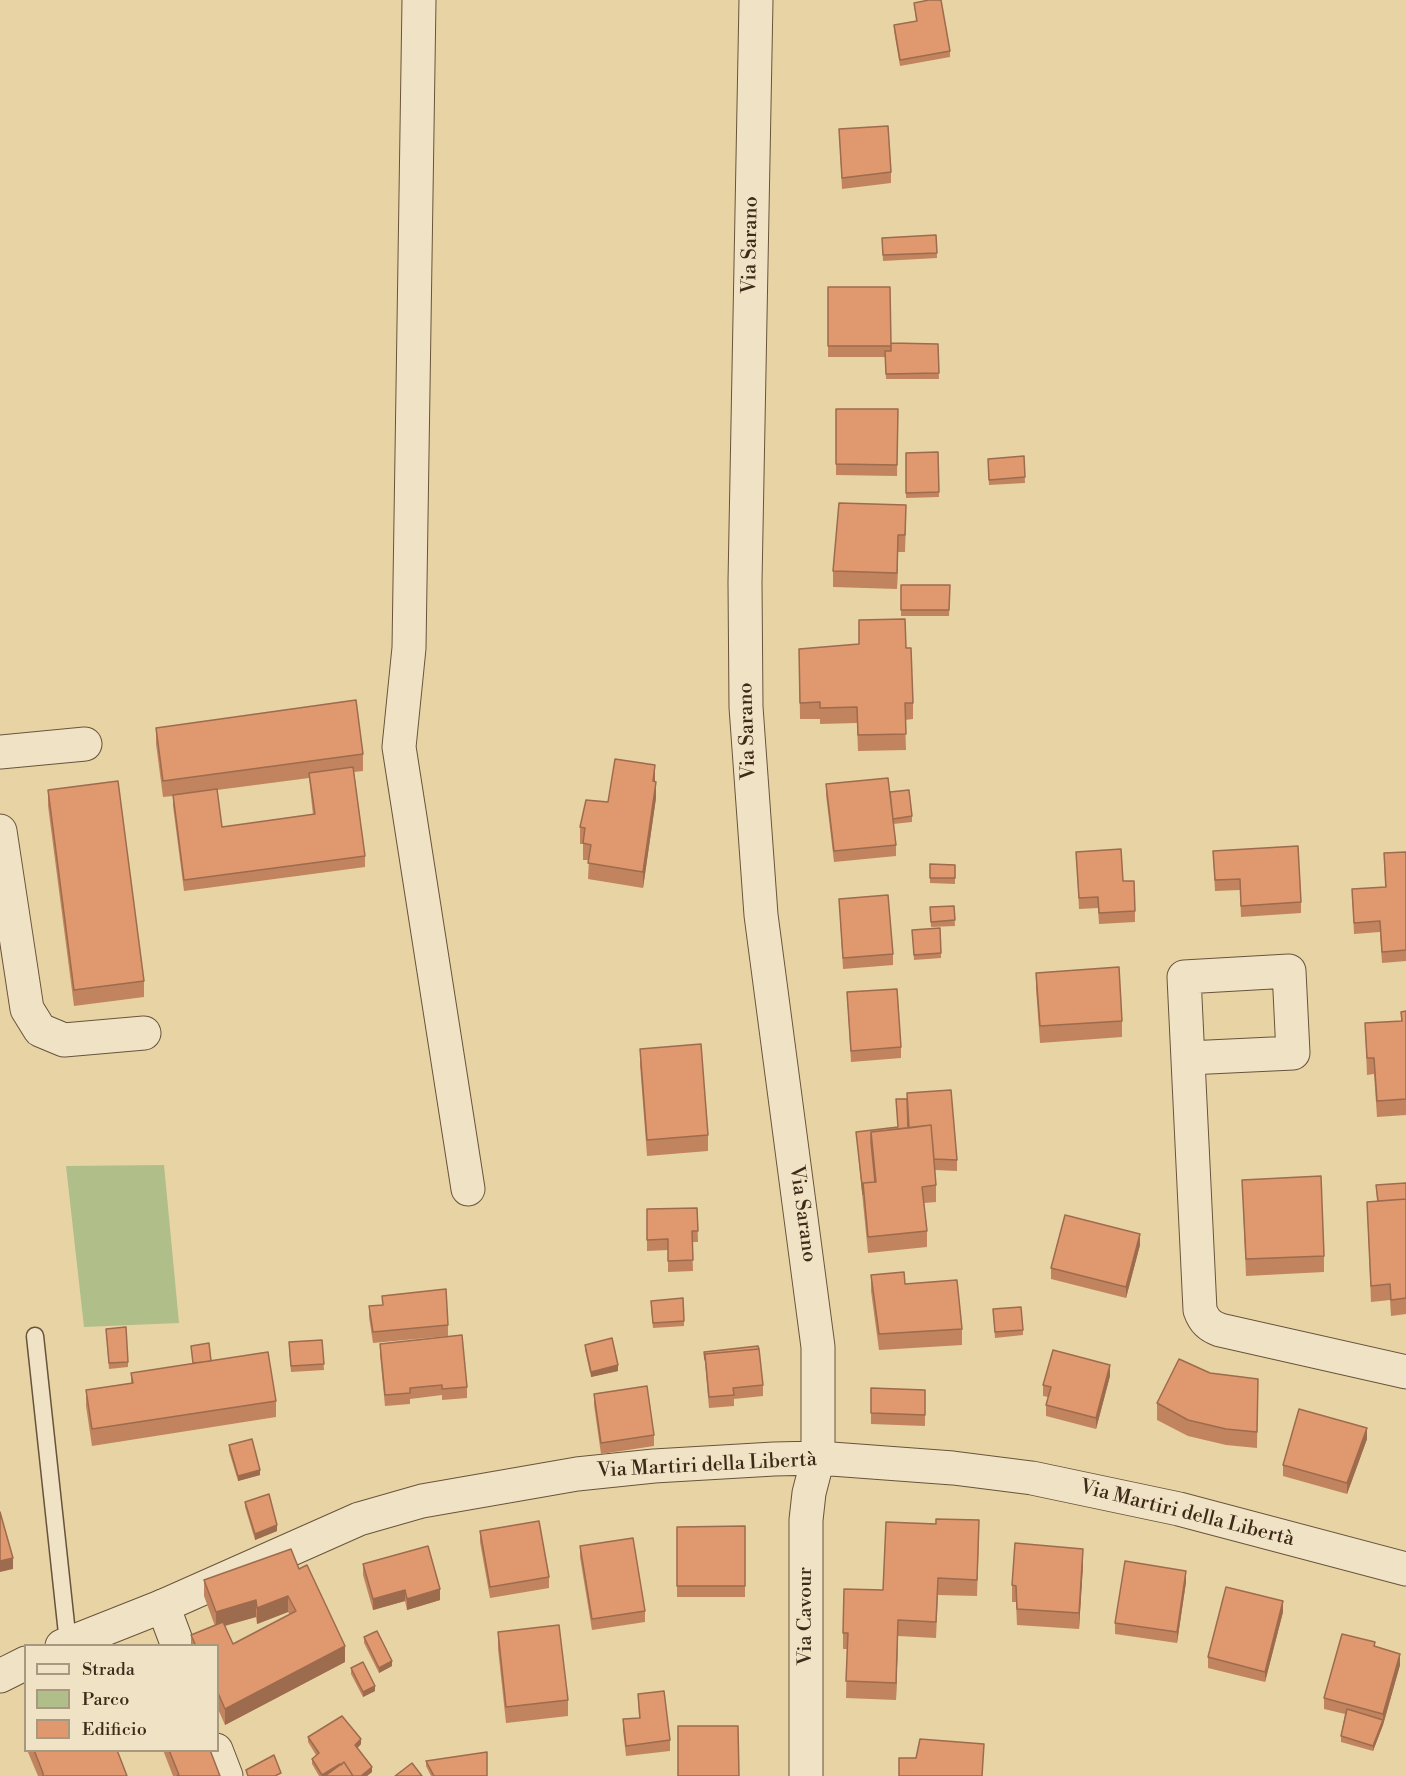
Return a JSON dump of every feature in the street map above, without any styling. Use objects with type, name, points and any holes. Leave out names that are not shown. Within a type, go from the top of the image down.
[{"type":"street","points":[[419,0],[409,648],[399,747],[468,1189]]},
{"type":"street","name":"Via Sarano","points":[[756,0],[745,570],[746,707],[761,915],[818,1347],[818,1458]]},
{"type":"street","points":[[0,752],[85,744]]},
{"type":"street","points":[[0,831],[27,1009],[40,1030],[64,1040],[144,1033]]},
{"type":"street","points":[[1188,1058],[1200,1310],[1204,1320],[1210,1327],[1220,1330],[1406,1372]]},
{"type":"street","name":"Via Martiri della Libertà","points":[[65,1644],[163,1606],[359,1519],[422,1501],[516,1483],[654,1466],[818,1458],[953,1468],[1032,1478],[1179,1509],[1406,1569]]},
{"type":"street","name":"Via Cavour","points":[[806,1776],[806,1520],[809,1493],[818,1458]]},
{"type":"street","points":[[163,1606],[177,1644]]},
{"type":"street","points":[[0,1676],[24,1664]]},
{"type":"street","points":[[217,1752],[226,1776]]},
{"type":"lane","points":[[34,1336],[65,1644]]},
{"type":"green space","points":[[164,1165],[179,1323],[84,1327],[66,1166]]},
{"type":"building","points":[[941,0],[950,51],[900,60],[894,25],[917,21],[914,3]]},
{"type":"building","points":[[888,126],[891,172],[842,178],[839,129]]},
{"type":"building","points":[[936,235],[937,253],[883,255],[882,238]]},
{"type":"building","points":[[828,287],[890,287],[891,346],[828,346]]},
{"type":"building","points":[[891,343],[938,344],[939,373],[886,374],[885,351],[891,351]]},
{"type":"building","points":[[836,409],[898,409],[897,465],[836,464]]},
{"type":"building","points":[[938,452],[939,492],[906,493],[906,453]]},
{"type":"building","points":[[1024,456],[1025,477],[989,480],[988,459]]},
{"type":"building","points":[[839,503],[906,505],[905,535],[898,535],[897,573],[833,571]]},
{"type":"building","points":[[901,585],[950,585],[949,610],[901,610]]},
{"type":"building","points":[[905,619],[906,648],[911,648],[913,703],[905,703],[906,734],[858,735],[857,707],[820,708],[820,702],[800,703],[799,649],[859,644],[859,620]]},
{"type":"building","points":[[356,700],[363,754],[163,781],[156,728]]},
{"type":"building","points":[[615,759],[655,765],[653,781],[656,782],[643,872],[588,863],[591,845],[583,843],[585,828],[580,827],[586,800],[608,802]]},
{"type":"building","points":[[353,767],[365,856],[184,880],[173,795],[217,789],[222,827],[315,814],[309,773]]},
{"type":"building","points":[[888,778],[896,845],[834,851],[826,784]]},
{"type":"building","points":[[118,781],[144,981],[74,990],[48,790]]},
{"type":"building","points":[[909,790],[912,816],[893,819],[890,792]]},
{"type":"building","points":[[1298,846],[1301,902],[1241,906],[1240,879],[1215,880],[1213,851]]},
{"type":"building","points":[[1121,849],[1123,881],[1134,881],[1135,911],[1099,913],[1098,897],[1079,898],[1076,852]]},
{"type":"building","points":[[1406,852],[1406,950],[1382,952],[1380,921],[1354,923],[1352,889],[1386,887],[1384,853]]},
{"type":"building","points":[[930,864],[955,865],[955,878],[930,878]]},
{"type":"building","points":[[888,895],[893,954],[843,958],[839,899]]},
{"type":"building","points":[[954,906],[955,920],[931,922],[930,907]]},
{"type":"building","points":[[940,928],[941,953],[914,955],[912,930]]},
{"type":"building","points":[[1119,967],[1122,1021],[1040,1026],[1036,973]]},
{"type":"building","points":[[897,989],[901,1047],[851,1051],[847,992]]},
{"type":"building","points":[[1406,1011],[1406,1099],[1377,1101],[1374,1058],[1367,1058],[1365,1023],[1402,1021],[1401,1012]]},
{"type":"building","points":[[701,1044],[708,1135],[647,1140],[640,1049]]},
{"type":"building","points":[[951,1090],[957,1160],[934,1159],[931,1125],[909,1128],[907,1093]]},
{"type":"building","points":[[896,1099],[907,1099],[908,1128],[871,1132],[875,1182],[863,1183],[863,1194],[856,1132],[898,1127]]},
{"type":"building","points":[[931,1125],[936,1185],[922,1187],[927,1231],[868,1237],[863,1183],[876,1182],[871,1132]]},
{"type":"building","points":[[1321,1176],[1324,1256],[1246,1259],[1242,1180]]},
{"type":"building","points":[[1406,1183],[1406,1199],[1378,1201],[1376,1185]]},
{"type":"building","points":[[1406,1199],[1406,1298],[1391,1300],[1390,1284],[1371,1286],[1367,1202]]},
{"type":"building","points":[[697,1208],[698,1231],[692,1231],[693,1260],[668,1261],[668,1239],[647,1240],[647,1209]]},
{"type":"building","points":[[1065,1215],[1140,1234],[1126,1287],[1051,1268]]},
{"type":"building","points":[[904,1272],[905,1284],[957,1280],[962,1329],[879,1334],[871,1275]]},
{"type":"building","points":[[446,1289],[448,1325],[373,1332],[369,1306],[383,1305],[382,1296]]},
{"type":"building","points":[[683,1298],[684,1321],[653,1323],[651,1301]]},
{"type":"building","points":[[1021,1307],[1023,1330],[995,1332],[993,1309]]},
{"type":"building","points":[[126,1327],[128,1362],[109,1363],[106,1329]]},
{"type":"building","points":[[462,1335],[467,1387],[442,1389],[442,1385],[410,1388],[410,1393],[385,1395],[380,1344]]},
{"type":"building","points":[[612,1338],[618,1365],[591,1372],[585,1345]]},
{"type":"building","points":[[322,1340],[324,1364],[291,1366],[289,1342]]},
{"type":"building","points":[[209,1343],[211,1361],[193,1363],[191,1346]]},
{"type":"building","points":[[758,1346],[759,1349],[705,1354],[705,1360],[704,1352]]},
{"type":"building","points":[[759,1349],[763,1385],[733,1388],[734,1395],[709,1397],[705,1354]]},
{"type":"building","points":[[1053,1350],[1110,1365],[1096,1418],[1046,1405],[1051,1387],[1043,1385]]},
{"type":"building","points":[[268,1352],[276,1401],[92,1429],[86,1390],[133,1383],[131,1373]]},
{"type":"building","points":[[1179,1359],[1210,1373],[1258,1379],[1257,1432],[1226,1429],[1188,1420],[1157,1403]]},
{"type":"building","points":[[647,1386],[654,1435],[601,1443],[594,1394]]},
{"type":"building","points":[[871,1388],[925,1390],[925,1415],[871,1413]]},
{"type":"building","points":[[1299,1409],[1367,1428],[1347,1483],[1283,1465]]},
{"type":"building","points":[[252,1439],[260,1470],[238,1476],[229,1445]]},
{"type":"building","points":[[269,1494],[277,1525],[255,1534],[245,1502]]},
{"type":"building","points":[[0,1512],[13,1558],[0,1561]]},
{"type":"building","points":[[936,1519],[979,1520],[977,1580],[938,1578],[936,1622],[898,1620],[896,1683],[846,1681],[848,1633],[843,1633],[844,1589],[883,1590],[886,1522],[936,1524]]},
{"type":"building","points":[[539,1521],[549,1577],[490,1587],[480,1531]]},
{"type":"building","points":[[745,1526],[745,1586],[677,1586],[677,1527]]},
{"type":"building","points":[[633,1538],[645,1611],[592,1619],[580,1546]]},
{"type":"building","points":[[1015,1543],[1083,1549],[1079,1613],[1017,1609],[1016,1586],[1012,1585]]},
{"type":"building","points":[[428,1546],[440,1589],[407,1599],[405,1590],[373,1599],[363,1564]]},
{"type":"building","points":[[291,1549],[299,1569],[307,1565],[345,1646],[225,1709],[219,1695],[219,1644],[195,1644],[191,1635],[223,1622],[233,1644],[296,1611],[288,1596],[257,1608],[256,1600],[216,1612],[204,1580]]},
{"type":"building","points":[[1125,1561],[1186,1571],[1177,1632],[1115,1623]]},
{"type":"building","points":[[1226,1587],[1283,1601],[1265,1672],[1208,1657]]},
{"type":"building","points":[[559,1625],[568,1700],[506,1707],[498,1632]]},
{"type":"building","points":[[377,1631],[392,1661],[379,1668],[364,1637]]},
{"type":"building","points":[[1342,1634],[1375,1642],[1374,1646],[1400,1654],[1383,1714],[1324,1698]]},
{"type":"building","points":[[363,1662],[375,1686],[363,1692],[351,1668]]},
{"type":"building","points":[[664,1691],[670,1740],[626,1746],[623,1719],[640,1718],[638,1694]]},
{"type":"building","points":[[1347,1709],[1383,1720],[1373,1746],[1341,1736]]},
{"type":"building","points":[[342,1716],[361,1739],[355,1745],[372,1767],[361,1776],[353,1776],[344,1762],[322,1775],[312,1759],[319,1753],[308,1737]]},
{"type":"building","points":[[678,1726],[738,1726],[739,1776],[678,1776]]},
{"type":"building","points":[[920,1739],[984,1744],[982,1776],[899,1776],[899,1758],[916,1758]]},
{"type":"building","points":[[35,1752],[118,1752],[127,1776],[43,1776]]},
{"type":"building","points":[[170,1752],[211,1752],[220,1776],[177,1776],[179,1775]]},
{"type":"building","points":[[487,1752],[487,1776],[434,1776],[426,1761]]},
{"type":"building","points":[[274,1755],[281,1773],[275,1776],[248,1776],[246,1770]]},
{"type":"building","points":[[344,1762],[353,1776],[325,1776]]},
{"type":"building","points":[[412,1763],[422,1776],[395,1776]]}]
